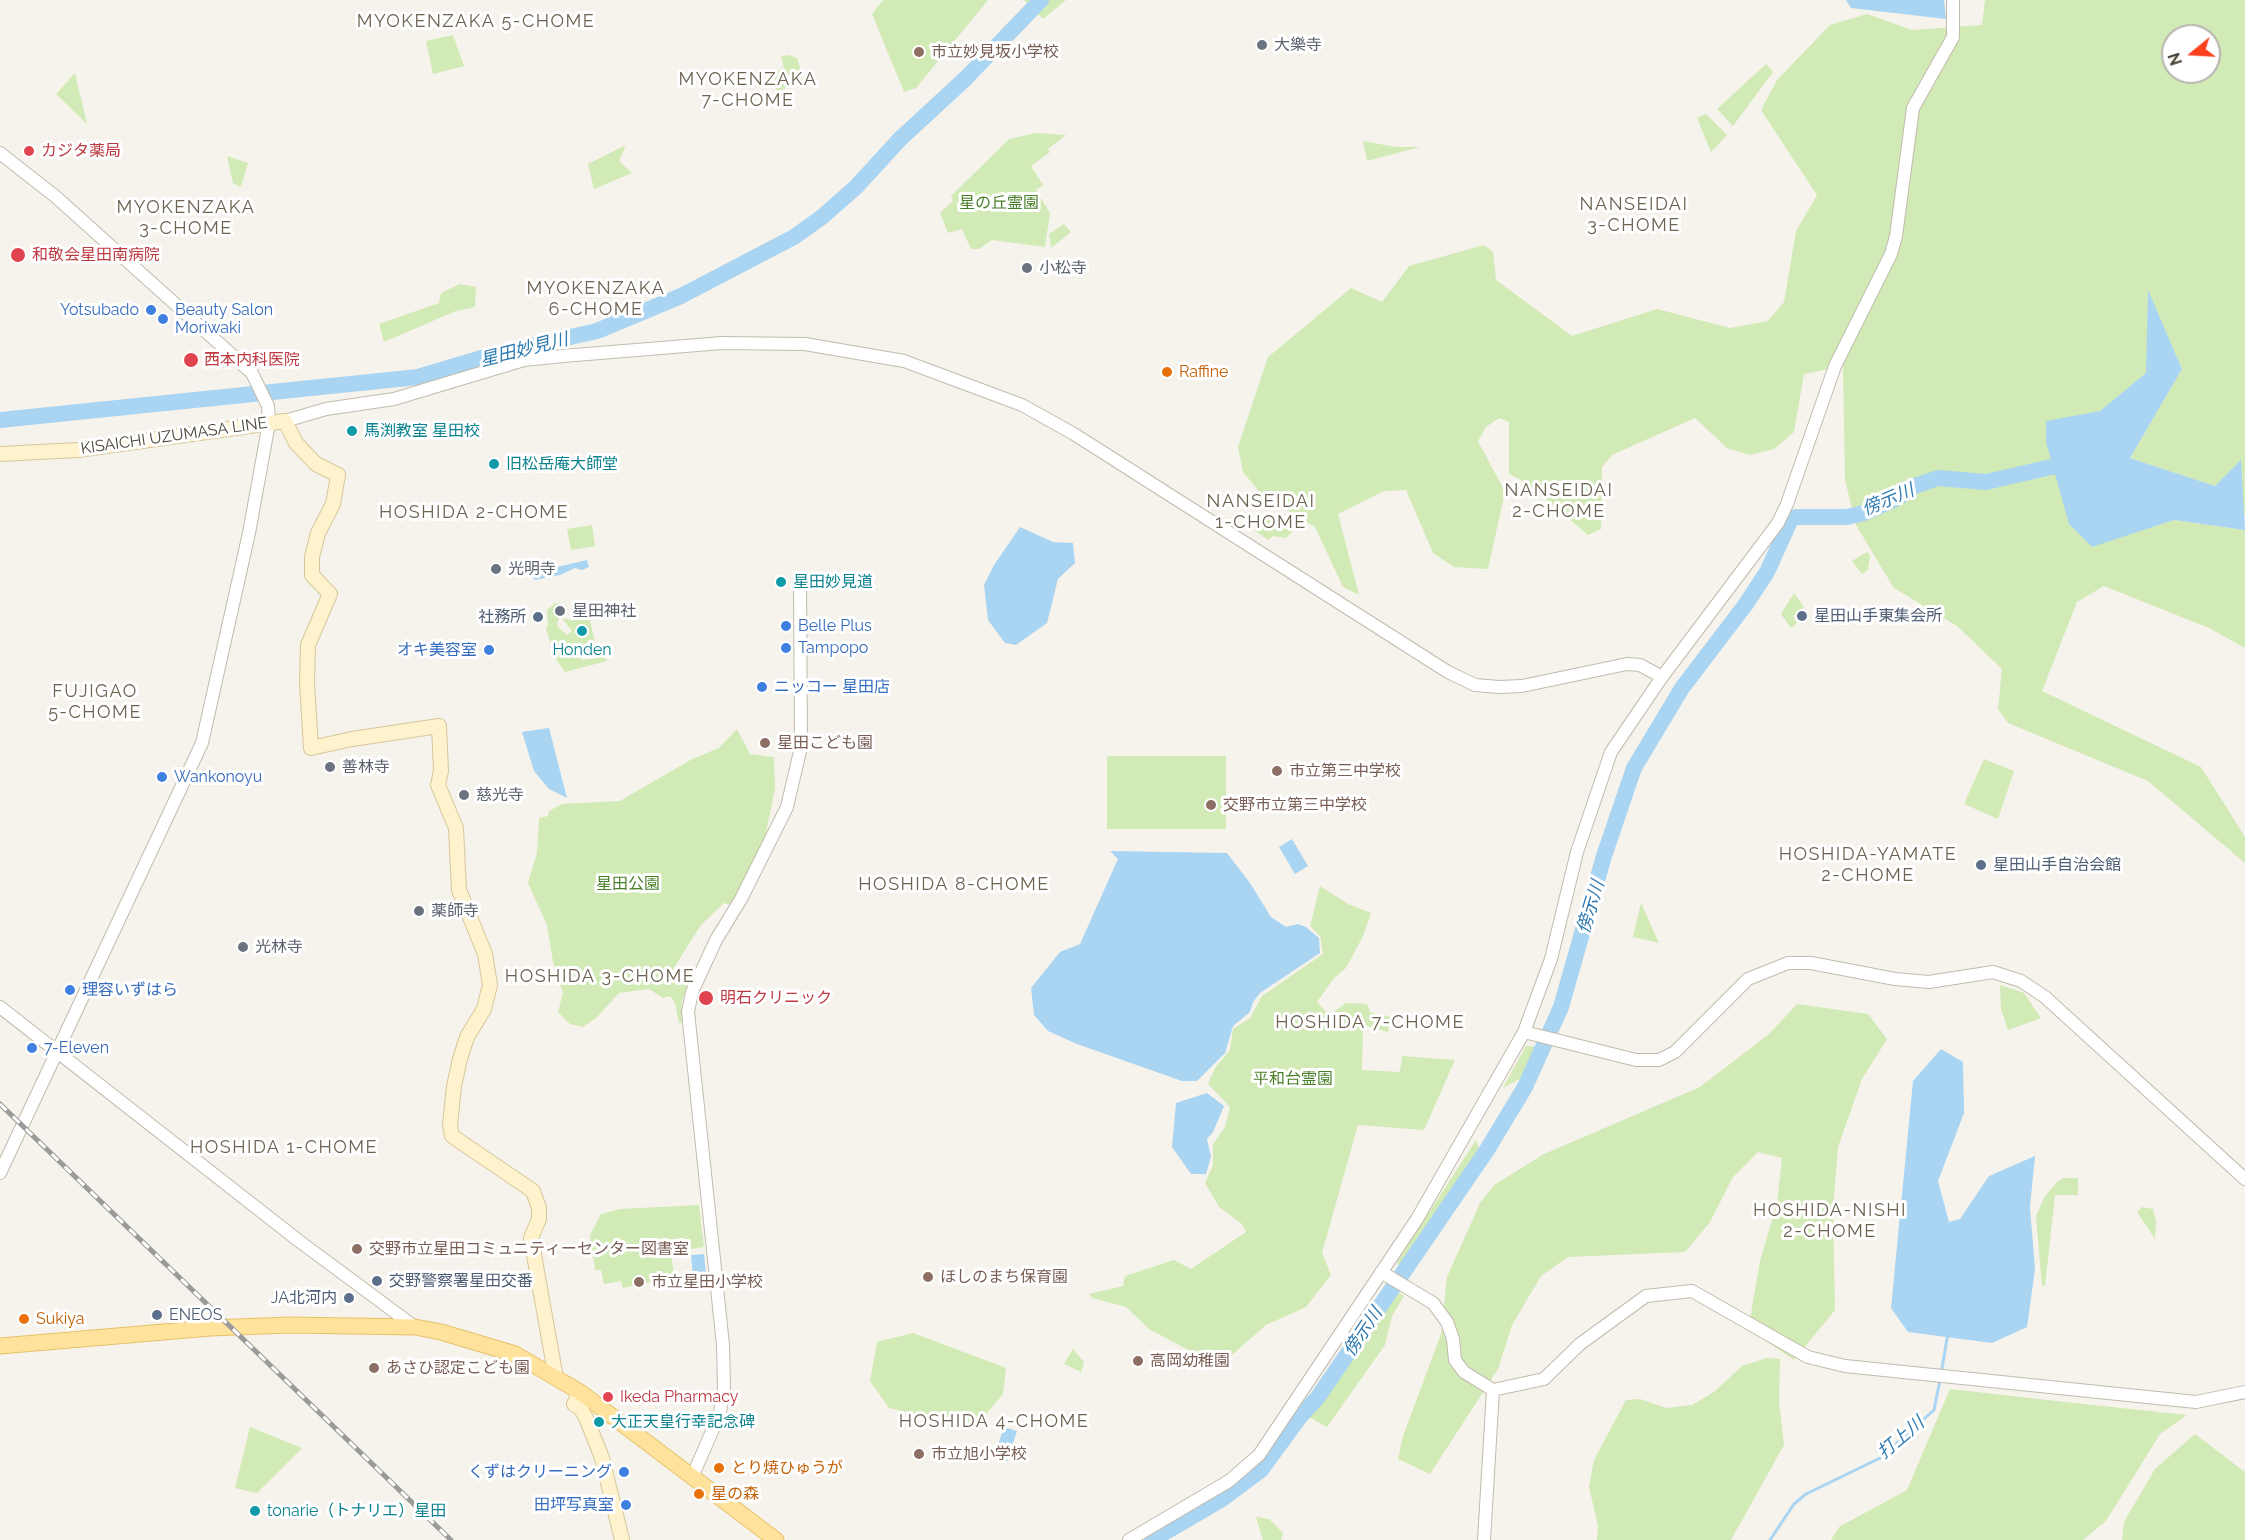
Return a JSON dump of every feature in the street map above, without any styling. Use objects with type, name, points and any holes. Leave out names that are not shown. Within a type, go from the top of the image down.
[{"type":"main road","name":"KISAICHI UZUMASA LINE","points":[[0,454],[78,450],[285,421],[296,443],[316,464],[338,475],[333,504],[318,533],[312,557],[312,575],[330,594],[308,645],[307,682],[311,748],[352,739],[439,726],[441,771],[438,785],[456,828],[456,869],[459,890],[485,954],[490,985],[484,1009],[468,1037],[460,1059],[454,1086],[450,1125],[452,1136],[533,1191],[539,1208],[539,1219],[531,1238],[556,1378]]},
{"type":"main road","points":[[0,1346],[210,1328],[289,1325],[415,1327],[441,1332],[515,1354],[556,1378],[577,1398],[693,1475],[776,1540]]},
{"type":"main road","points":[[577,1398],[602,1458],[622,1540]]},
{"type":"street","points":[[1129,1540],[1229,1481],[1259,1455],[1417,1219],[1524,1032],[1551,958],[1577,852],[1611,752],[1662,677],[1778,523],[1787,504],[1835,366],[1891,254],[1896,236],[1913,108],[1953,37],[1953,0]]},
{"type":"street","points":[[0,153],[56,197],[223,345],[252,373],[268,406],[268,423],[249,533],[202,743],[103,959],[0,1173]]},
{"type":"street","points":[[285,421],[326,409],[394,399],[524,360],[563,356],[712,344],[805,344],[904,361],[1023,405],[1074,434],[1448,672],[1474,685],[1522,686],[1627,664],[1641,665],[1662,677]]},
{"type":"street","points":[[693,1475],[720,1413],[724,1387],[723,1345],[688,1012],[692,992],[716,940],[741,899],[787,807],[801,747],[800,579]]},
{"type":"street","points":[[1524,1032],[1636,1060],[1659,1060],[1676,1052],[1748,979],[1788,963],[1811,963],[1895,979],[1929,982],[1993,972],[2021,981],[2045,998],[2245,1179]]},
{"type":"street","points":[[0,1007],[56,1053],[415,1327]]},
{"type":"street","points":[[1382,1272],[1433,1303],[1447,1322],[1455,1360],[1464,1372],[1493,1390],[1544,1379],[1580,1344],[1646,1296],[1692,1291],[1808,1357],[1845,1366],[2196,1402],[2245,1392]]},
{"type":"street","points":[[1484,1540],[1493,1390]]},
{"type":"green space","name":"市立妙見坂小学校","points":[[883,0],[988,0],[916,88],[904,92],[872,14]]},
{"type":"green space","points":[[1024,0],[1066,0],[1043,19]]},
{"type":"green space","points":[[1985,0],[2245,0],[2245,516],[2215,486],[2130,458],[2182,369],[2148,292],[2147,373],[2100,411],[2046,422],[2046,442],[2092,546],[2174,520],[2245,530],[2245,648],[2209,628],[2104,586],[2077,602],[2042,691],[2201,767],[2245,837],[2245,863],[2148,781],[2008,723],[1998,709],[2002,669],[1957,626],[1894,588],[1856,525],[1845,480],[1843,366],[1804,374],[1794,432],[1774,449],[1750,455],[1727,448],[1695,418],[1612,455],[1602,467],[1601,529],[1588,535],[1525,482],[1509,474],[1509,422],[1499,418],[1486,427],[1478,441],[1505,492],[1488,569],[1454,567],[1433,553],[1406,490],[1384,491],[1338,514],[1359,595],[1343,587],[1315,527],[1263,496],[1243,472],[1238,447],[1268,357],[1351,288],[1382,302],[1409,266],[1484,245],[1493,252],[1496,280],[1572,336],[1657,309],[1730,328],[1768,321],[1784,302],[1796,231],[1817,195],[1761,110],[1777,80],[1830,25],[1867,14],[1912,30],[1982,25]]},
{"type":"green space","points":[[453,35],[464,66],[433,74],[426,41]]},
{"type":"green space","points":[[788,55],[797,58],[801,71],[774,80],[773,73],[784,68],[781,56]]},
{"type":"green space","points":[[1766,64],[1773,72],[1733,126],[1717,109]]},
{"type":"green space","points":[[75,73],[87,124],[56,94]]},
{"type":"green space","points":[[800,74],[803,80],[776,93],[776,83]]},
{"type":"green space","points":[[1706,114],[1727,135],[1711,152],[1697,118]]},
{"type":"green space","name":"星の丘霊園","points":[[1036,133],[1066,135],[1048,149],[1050,152],[1031,166],[1043,185],[1036,190],[1050,213],[1045,247],[992,240],[979,249],[971,249],[962,229],[948,233],[940,213],[953,201],[951,196],[1009,139]]},
{"type":"green space","points":[[1363,141],[1396,147],[1420,147],[1367,161]]},
{"type":"green space","points":[[626,145],[619,161],[632,173],[594,189],[588,164]]},
{"type":"green space","points":[[227,156],[248,163],[241,187],[233,183]]},
{"type":"green space","points":[[1064,224],[1071,232],[1051,248],[1049,234]]},
{"type":"green space","points":[[460,284],[476,287],[475,307],[456,311],[384,342],[379,324],[439,303],[441,293]]},
{"type":"green space","points":[[1265,516],[1282,517],[1295,529],[1286,538],[1273,536],[1268,540],[1254,530]]},
{"type":"green space","points":[[592,525],[595,546],[571,550],[567,529]]},
{"type":"green space","points":[[1867,552],[1870,556],[1868,570],[1862,574],[1852,561]]},
{"type":"green space","points":[[1794,593],[1804,607],[1793,616],[1797,623],[1791,628],[1781,614]]},
{"type":"green space","points":[[555,603],[560,604],[561,608],[557,626],[567,635],[572,631],[562,618],[571,620],[589,616],[595,642],[581,655],[582,660],[598,658],[596,648],[599,647],[607,661],[565,672],[557,661],[546,629],[547,610]]},
{"type":"green space","name":"星田公園","points":[[737,729],[750,754],[774,757],[775,789],[766,833],[742,887],[731,905],[724,903],[700,926],[672,971],[688,988],[681,1003],[685,1022],[679,1023],[675,1003],[670,996],[663,998],[649,989],[619,993],[596,1018],[583,1027],[570,1024],[558,1012],[563,993],[553,962],[547,925],[528,883],[537,853],[539,818],[548,816],[549,811],[562,804],[620,801],[692,759],[719,748]]},
{"type":"green space","points":[[1107,756],[1226,756],[1226,829],[1107,829]]},
{"type":"green space","points":[[1984,759],[2014,771],[1998,819],[1964,804]]},
{"type":"green space","name":"平和台霊園","points":[[1320,886],[1348,904],[1371,913],[1364,934],[1346,968],[1334,978],[1317,1002],[1329,1015],[1346,1003],[1367,1004],[1370,1012],[1391,1017],[1388,1032],[1363,1025],[1362,1070],[1400,1072],[1402,1056],[1455,1060],[1424,1130],[1358,1125],[1322,1253],[1331,1275],[1306,1307],[1266,1325],[1233,1354],[1196,1354],[1149,1329],[1126,1307],[1092,1298],[1089,1294],[1123,1286],[1125,1276],[1174,1260],[1191,1269],[1246,1232],[1242,1224],[1219,1207],[1205,1183],[1213,1165],[1213,1144],[1225,1127],[1230,1107],[1208,1084],[1215,1068],[1230,1050],[1233,1029],[1250,1018],[1262,996],[1323,954],[1320,936],[1310,926]]},
{"type":"green space","points":[[1641,903],[1659,943],[1633,937]]},
{"type":"green space","points":[[2000,985],[2024,993],[2041,1018],[2008,1030],[2001,1009]]},
{"type":"green space","points":[[1797,1004],[1868,1014],[1887,1039],[1862,1079],[1838,1147],[1833,1209],[1835,1310],[1794,1360],[1754,1333],[1750,1319],[1760,1261],[1777,1203],[1782,1158],[1758,1152],[1733,1177],[1710,1222],[1685,1252],[1568,1257],[1541,1276],[1512,1325],[1498,1369],[1430,1474],[1398,1459],[1403,1436],[1441,1334],[1447,1277],[1480,1203],[1494,1185],[1544,1154],[1700,1087],[1769,1034]]},
{"type":"green space","points":[[1526,1046],[1540,1047],[1528,1074],[1503,1088]]},
{"type":"green space","points":[[1476,1140],[1481,1154],[1401,1270],[1397,1262]]},
{"type":"green space","points":[[2064,1178],[2078,1178],[2078,1195],[2055,1195],[2045,1286],[2042,1286],[2036,1216],[2045,1196],[2057,1182]]},
{"type":"green space","points":[[699,1205],[704,1247],[671,1252],[674,1277],[623,1288],[621,1281],[604,1284],[601,1270],[595,1270],[590,1235],[601,1214],[620,1209]]},
{"type":"green space","points":[[2142,1207],[2153,1209],[2156,1221],[2155,1239],[2137,1212]]},
{"type":"green space","points":[[1394,1290],[1404,1296],[1392,1316],[1385,1345],[1327,1427],[1309,1417]]},
{"type":"green space","points":[[913,1333],[1006,1368],[1003,1394],[975,1427],[889,1408],[870,1381],[877,1342]]},
{"type":"green space","points":[[1073,1349],[1084,1362],[1081,1372],[1064,1364]]},
{"type":"green space","points":[[1767,1358],[1780,1359],[1779,1402],[1784,1445],[1731,1540],[1597,1540],[1598,1526],[1589,1487],[1594,1460],[1626,1400],[1640,1399],[1666,1408],[1692,1405],[1714,1392],[1742,1366]]},
{"type":"green space","points":[[1950,1389],[2187,1415],[2160,1434],[2106,1521],[2083,1540],[1831,1540],[1839,1527],[1907,1490]]},
{"type":"green space","points":[[250,1427],[302,1448],[257,1493],[235,1488]]},
{"type":"green space","points":[[2195,1434],[2245,1472],[2245,1540],[2122,1540],[2124,1522],[2155,1469]]},
{"type":"green space","points":[[1256,1517],[1269,1519],[1283,1533],[1281,1540],[1263,1540]]},
{"type":"water","points":[[1846,0],[1944,0],[1946,19],[1851,8]]},
{"type":"water","points":[[2148,290],[2182,369],[2130,458],[2215,486],[2241,460],[2245,530],[2174,520],[2092,547],[2069,524],[2046,442],[2046,421],[2100,411],[2146,373]]},
{"type":"water","points":[[1020,527],[1053,542],[1073,543],[1075,563],[1058,579],[1047,623],[1016,645],[1005,643],[988,620],[984,585],[994,565]]},
{"type":"water","points":[[587,560],[589,567],[582,570],[575,568],[560,575],[534,580],[532,574],[536,572]]},
{"type":"water","points":[[549,728],[567,798],[549,789],[534,771],[522,732]]},
{"type":"water","points":[[1292,839],[1308,866],[1295,874],[1279,847]]},
{"type":"water","points":[[1110,851],[1227,853],[1250,883],[1271,917],[1286,927],[1298,924],[1306,927],[1319,938],[1320,953],[1260,993],[1253,1002],[1250,1012],[1233,1026],[1225,1053],[1197,1081],[1182,1081],[1077,1044],[1048,1031],[1034,1015],[1031,988],[1060,952],[1080,944],[1118,859]]},
{"type":"water","points":[[1941,1049],[1963,1062],[1964,1113],[1938,1181],[1949,1222],[1960,1219],[1989,1176],[2035,1156],[2030,1207],[2035,1269],[2027,1327],[1992,1343],[1908,1332],[1891,1308],[1913,1081]]},
{"type":"water","points":[[1207,1093],[1224,1106],[1213,1132],[1207,1139],[1211,1157],[1206,1174],[1191,1174],[1172,1147],[1176,1103]]},
{"type":"water","points":[[704,1254],[707,1286],[694,1287],[691,1255]]},
{"type":"water","points":[[1004,1427],[1017,1431],[1007,1461],[994,1457]]},
{"type":"waterway","name":"星田妙見川","points":[[0,420],[418,377],[495,354],[597,331],[681,296],[794,237],[822,217],[856,187],[900,139],[965,79],[1041,0]]},
{"type":"waterway","name":"傍示川","points":[[1152,1540],[1222,1499],[1261,1470],[1299,1418],[1318,1397],[1487,1150],[1525,1087],[1561,1007],[1604,856],[1634,768],[1682,688],[1746,604],[1767,572],[1791,519],[1796,517],[1847,517],[1864,513],[1896,499],[1915,486],[1938,478],[1986,482],[2073,462]]},
{"type":"waterway","name":"打上川","points":[[1941,1374],[1948,1333]]},
{"type":"waterway","name":"打上川","points":[[1770,1540],[1794,1504],[1806,1494],[1880,1458],[1934,1410],[1940,1380]]},
{"type":"railway","points":[[0,1104],[451,1540]]},
{"type":"place","name":"大樂寺","points":[[1262,45]]},
{"type":"place","name":"市立妙見坂小学校","points":[[919,52]]},
{"type":"place","name":"カジタ薬局","points":[[29,151]]},
{"type":"place","name":"和敬会星田南病院","points":[[18,255]]},
{"type":"place","name":"小松寺","points":[[1027,268]]},
{"type":"place","name":"Yotsubado","points":[[151,310]]},
{"type":"place","name":"Beauty Salon Moriwaki","points":[[163,319]]},
{"type":"place","name":"西本内科医院","points":[[191,360]]},
{"type":"place","name":"Raffine","points":[[1167,372]]},
{"type":"place","name":"馬渕教室 星田校","points":[[352,431]]},
{"type":"place","name":"旧松岳庵大師堂","points":[[494,464]]},
{"type":"place","name":"光明寺","points":[[496,569]]},
{"type":"place","name":"星田妙見道","points":[[781,582]]},
{"type":"place","name":"星田神社","points":[[560,611]]},
{"type":"place","name":"星田山手東集会所","points":[[1802,616]]},
{"type":"place","name":"社務所","points":[[538,617]]},
{"type":"place","name":"Belle Plus","points":[[786,626]]},
{"type":"place","name":"Honden","points":[[582,631]]},
{"type":"place","name":"Tampopo","points":[[786,648]]},
{"type":"place","name":"オキ美容室","points":[[489,650]]},
{"type":"place","name":"ニッコー 星田店","points":[[762,687]]},
{"type":"place","name":"星田こども園","points":[[765,743]]},
{"type":"place","name":"善林寺","points":[[330,767]]},
{"type":"place","name":"市立第三中学校","points":[[1277,771]]},
{"type":"place","name":"Wankonoyu","points":[[162,777]]},
{"type":"place","name":"慈光寺","points":[[464,795]]},
{"type":"place","name":"交野市立第三中学校","points":[[1211,805]]},
{"type":"place","name":"星田山手自治会館","points":[[1981,865]]},
{"type":"place","name":"薬師寺","points":[[419,911]]},
{"type":"place","name":"光林寺","points":[[243,947]]},
{"type":"place","name":"理容いずはら","points":[[70,990]]},
{"type":"place","name":"明石クリニック","points":[[706,998]]},
{"type":"place","name":"7-Eleven","points":[[32,1048]]},
{"type":"place","name":"交野市立星田コミュニティーセンター図書室","points":[[357,1249]]},
{"type":"place","name":"ほしのまち保育園","points":[[928,1277]]},
{"type":"place","name":"交野警察署星田交番","points":[[377,1281]]},
{"type":"place","name":"市立星田小学校","points":[[639,1282]]},
{"type":"place","name":"JA北河内","points":[[349,1298]]},
{"type":"place","name":"ENEOS","points":[[157,1315]]},
{"type":"place","name":"Sukiya","points":[[24,1319]]},
{"type":"place","name":"高岡幼稚園","points":[[1138,1361]]},
{"type":"place","name":"あさひ認定こども園","points":[[374,1368]]},
{"type":"place","name":"Ikeda Pharmacy","points":[[608,1397]]},
{"type":"place","name":"大正天皇行幸記念碑","points":[[599,1422]]},
{"type":"place","name":"市立旭小学校","points":[[919,1454]]},
{"type":"place","name":"とり焼ひゅうが","points":[[719,1468]]},
{"type":"place","name":"くずはクリーニング","points":[[624,1472]]},
{"type":"place","name":"星の森","points":[[699,1494]]},
{"type":"place","name":"田坪写真室","points":[[626,1505]]},
{"type":"place","name":"tonarie（トナリエ）星田","points":[[255,1511]]},
{"type":"district","name":"MYOKENZAKA 5-CHOME","points":[[476,22]]},
{"type":"district","name":"MYOKENZAKA 7-CHOME","points":[[748,90]]},
{"type":"district","name":"NANSEIDAI 3-CHOME","points":[[1634,215]]},
{"type":"district","name":"MYOKENZAKA 3-CHOME","points":[[186,218]]},
{"type":"district","name":"MYOKENZAKA 6-CHOME","points":[[596,299]]},
{"type":"district","name":"NANSEIDAI 2-CHOME","points":[[1559,501]]},
{"type":"district","name":"NANSEIDAI 1-CHOME","points":[[1261,512]]},
{"type":"district","name":"HOSHIDA 2-CHOME","points":[[474,513]]},
{"type":"district","name":"FUJIGAO 5-CHOME","points":[[95,702]]},
{"type":"district","name":"HOSHIDA-YAMATE 2-CHOME","points":[[1868,865]]},
{"type":"district","name":"HOSHIDA 8-CHOME","points":[[954,885]]},
{"type":"district","name":"HOSHIDA 3-CHOME","points":[[600,977]]},
{"type":"district","name":"HOSHIDA 7-CHOME","points":[[1370,1023]]},
{"type":"district","name":"HOSHIDA 1-CHOME","points":[[284,1148]]},
{"type":"district","name":"HOSHIDA-NISHI 2-CHOME","points":[[1830,1221]]},
{"type":"district","name":"HOSHIDA 4-CHOME","points":[[994,1422]]}]
